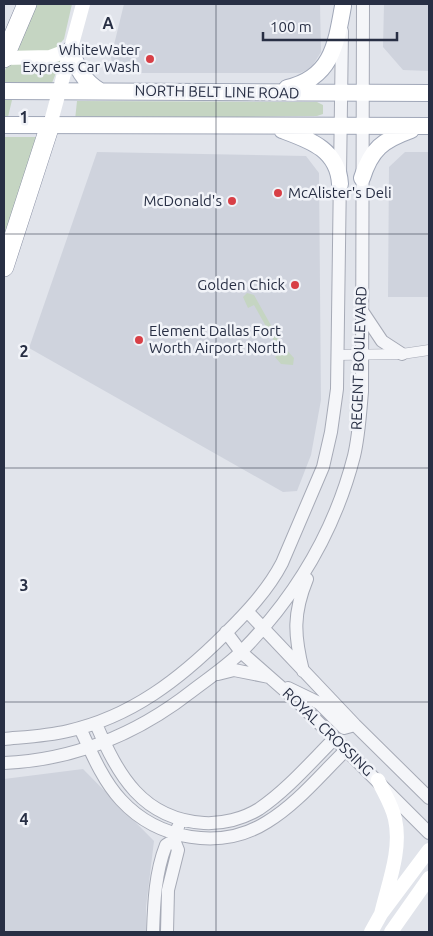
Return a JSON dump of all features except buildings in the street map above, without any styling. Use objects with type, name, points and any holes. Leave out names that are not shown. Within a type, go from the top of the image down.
[{"type":"highway","points":[[4,58],[27,4]]},
{"type":"highway","points":[[4,267],[50,126]]},
{"type":"main road","points":[[50,126],[83,4]]},
{"type":"main road","points":[[273,92],[301,85],[326,66],[334,50],[343,5]]},
{"type":"main road","points":[[4,58],[50,57],[71,49]]},
{"type":"main road","points":[[71,49],[76,66],[83,77],[90,85],[100,91]]},
{"type":"main road","name":"NORTH BELT LINE ROAD","points":[[4,91],[429,93]]},
{"type":"main road","points":[[4,125],[425,126]]},
{"type":"main road","points":[[362,178],[367,164],[389,138],[425,126]]},
{"type":"main road","points":[[272,127],[317,143],[330,157],[340,176],[340,184]]},
{"type":"main road","points":[[378,780],[389,803],[397,829],[394,862],[381,914]]},
{"type":"main road","points":[[371,932],[381,914],[429,850]]},
{"type":"main road","points":[[391,932],[429,878]]},
{"type":"street","name":"REGENT BOULEVARD","points":[[4,763],[59,757],[90,748],[156,717],[241,652],[262,629],[294,588],[315,556],[337,509],[354,455],[362,392],[361,125],[363,4]]},
{"type":"street","name":"REGENT BOULEVARD","points":[[4,739],[50,735],[96,724],[152,697],[172,683],[226,632],[247,611],[278,572],[315,490],[331,432],[337,389],[343,5]]},
{"type":"street","points":[[362,311],[382,341],[402,354]]},
{"type":"street","points":[[337,355],[402,354],[429,350]]},
{"type":"street","points":[[303,671],[295,638],[295,620],[315,556]]},
{"type":"street","name":"ROYAL CROSSING","points":[[247,611],[355,725],[429,798]]},
{"type":"street","name":"ROYAL CROSSING","points":[[226,632],[241,652],[378,780],[429,832]]},
{"type":"street","points":[[213,675],[234,670],[273,680],[319,703],[344,728],[355,725]]},
{"type":"street","points":[[96,724],[118,769],[134,791],[160,812],[180,820],[211,824],[237,819],[258,810],[278,794],[334,738]]},
{"type":"street","points":[[80,728],[114,792],[122,801],[154,825],[175,837],[220,838],[248,832],[267,822],[284,809],[346,750]]},
{"type":"street","points":[[278,794],[284,809]]},
{"type":"street","points":[[153,932],[154,902],[159,870],[166,846],[175,837],[180,820]]},
{"type":"street","points":[[167,932],[168,890],[178,850],[175,837]]},
{"type":"shaded area","points":[[124,4],[320,4],[321,52],[311,68],[300,73],[113,73],[111,57]]},
{"type":"shaded area","points":[[384,4],[429,4],[429,71],[403,70],[383,47]]},
{"type":"shaded area","points":[[97,152],[306,156],[319,173],[321,400],[311,455],[297,491],[283,492],[29,348]]},
{"type":"shaded area","points":[[405,152],[429,152],[429,297],[388,297],[389,167]]},
{"type":"shaded area","points":[[83,769],[154,841],[146,907],[146,932],[4,932],[4,779]]},
{"type":"green space","points":[[33,4],[72,4],[64,39],[57,47],[62,57],[52,83],[16,83],[4,134],[4,73]]},
{"type":"green space","points":[[77,101],[317,102],[323,105],[323,114],[317,116],[75,120]]},
{"type":"green space","points":[[4,137],[37,137],[4,244]]},
{"type":"green space","points":[[247,293],[254,295],[282,345],[294,358],[293,365],[281,364],[275,357],[281,353],[254,305],[248,308],[243,297]]},
{"type":"place","name":"WhiteWater Express Car Wash","points":[[150,59]]},
{"type":"place","name":"McAlister's Deli","points":[[278,193]]},
{"type":"place","name":"McDonald's","points":[[232,201]]},
{"type":"place","name":"Golden Chick","points":[[295,285]]},
{"type":"place","name":"Element Dallas Fort Worth Airport North","points":[[139,340]]}]
